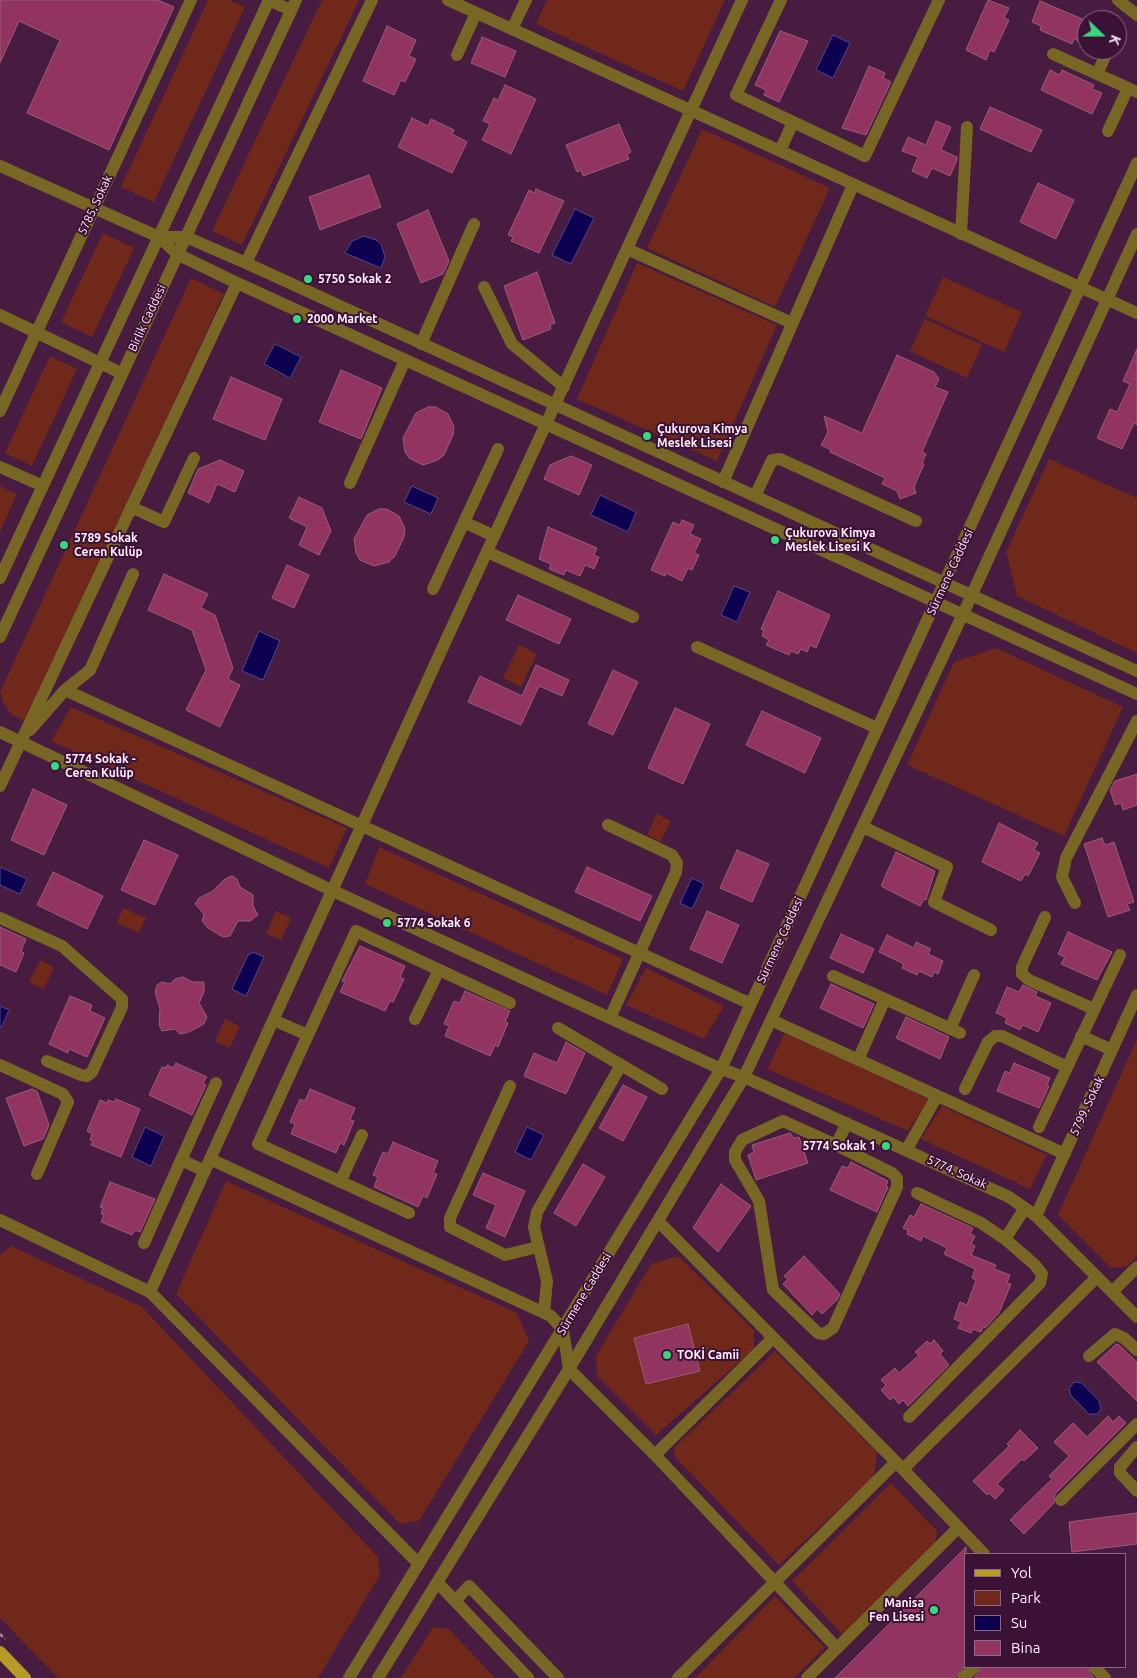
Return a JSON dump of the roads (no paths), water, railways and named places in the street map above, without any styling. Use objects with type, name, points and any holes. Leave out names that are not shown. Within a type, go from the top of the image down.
[{"type":"main road","points":[[0,1652],[25,1678]]},
{"type":"street","name":"5785. Sokak","points":[[0,411],[190,0]]},
{"type":"street","points":[[269,0],[293,5]]},
{"type":"street","name":"Birlik Caddesi","points":[[0,578],[269,0]]},
{"type":"street","points":[[246,263],[372,0]]},
{"type":"street","points":[[448,0],[1137,313]]},
{"type":"street","points":[[512,29],[526,0]]},
{"type":"street","points":[[150,1292],[361,826],[742,0]]},
{"type":"street","points":[[781,0],[736,95],[865,156],[939,0]]},
{"type":"street","points":[[1118,0],[1137,15]]},
{"type":"street","name":"Birlik Caddesi","points":[[0,637],[293,5]]},
{"type":"street","points":[[457,55],[476,12]]},
{"type":"street","points":[[1053,54],[1132,90],[1108,131]]},
{"type":"street","points":[[1097,74],[1103,60]]},
{"type":"street","points":[[780,151],[793,122]]},
{"type":"street","points":[[962,234],[967,127]]},
{"type":"street","name":"Sürmene Caddesi","points":[[349,1678],[721,1069],[1137,162]]},
{"type":"street","points":[[0,166],[159,237],[177,254],[237,283],[1137,694]]},
{"type":"street","points":[[723,482],[853,185]]},
{"type":"street","points":[[421,344],[474,224]]},
{"type":"street","name":"Sürmene Caddesi","points":[[378,1678],[569,1368],[744,1078],[963,614],[1137,234]]},
{"type":"street","points":[[159,237],[186,237],[246,263],[1137,671]]},
{"type":"street","points":[[627,249],[792,324]]},
{"type":"street","points":[[0,786],[237,283]]},
{"type":"street","points":[[484,287],[512,344],[564,387]]},
{"type":"street","points":[[0,315],[121,373]]},
{"type":"street","points":[[350,483],[406,360]]},
{"type":"street","points":[[433,589],[498,448]]},
{"type":"street","points":[[131,507],[164,522],[194,458]]},
{"type":"street","points":[[755,496],[772,460],[780,459],[916,521]]},
{"type":"street","points":[[0,467],[43,486]]},
{"type":"street","points":[[464,522],[494,536]]},
{"type":"street","points":[[487,552],[633,618]]},
{"type":"street","points":[[20,742],[64,690],[90,670],[133,574]]},
{"type":"street","points":[[697,646],[878,728]]},
{"type":"street","points":[[64,690],[751,1004]]},
{"type":"street","points":[[1075,903],[1062,877],[1066,858],[1136,725]]},
{"type":"street","name":"5774. Sokak","points":[[0,732],[332,890],[610,1018],[721,1069],[907,1149],[1010,1197],[1036,1216],[1137,1317]]},
{"type":"street","points":[[608,826],[672,855],[678,863],[676,872],[610,1018]]},
{"type":"street","points":[[863,827],[947,867],[934,902],[991,930]]},
{"type":"street","points":[[1045,917],[1022,967],[1022,974],[1029,980],[1094,1009]]},
{"type":"street","points":[[0,918],[62,946],[122,998],[122,1007],[92,1072],[87,1076],[81,1076],[47,1061]]},
{"type":"street","points":[[409,1214],[258,1144],[356,931],[510,1003]]},
{"type":"street","points":[[1039,1127],[1120,955]]},
{"type":"street","points":[[415,1019],[439,970]]},
{"type":"street","points":[[834,976],[955,1031],[974,975]]},
{"type":"street","name":"5799. Sokak","points":[[1036,1216],[1112,1050],[1134,1011],[1137,995]]},
{"type":"street","points":[[858,1060],[885,999]]},
{"type":"street","points":[[273,1020],[308,1035]]},
{"type":"street","points":[[771,1020],[1065,1154]]},
{"type":"street","points":[[558,1028],[662,1089]]},
{"type":"street","points":[[965,1089],[988,1042],[995,1036],[1002,1036],[1067,1067]]},
{"type":"street","points":[[1081,1036],[1112,1050]]},
{"type":"street","points":[[0,1065],[63,1094],[68,1102],[37,1174]]},
{"type":"street","points":[[544,1313],[547,1281],[534,1227],[536,1212],[621,1065]]},
{"type":"street","points":[[144,1243],[216,1083]]},
{"type":"street","points":[[510,1086],[450,1218],[450,1226],[505,1255],[538,1247]]},
{"type":"street","points":[[907,1149],[937,1096]]},
{"type":"street","points":[[783,1121],[836,1145],[892,1172],[897,1178],[897,1187],[833,1328],[824,1334],[818,1332],[773,1290],[759,1201],[735,1160],[734,1152],[742,1140],[783,1121]]},
{"type":"street","points":[[836,1145],[847,1123]]},
{"type":"street","points":[[340,1182],[362,1134]]},
{"type":"street","points":[[210,1159],[551,1316],[563,1330],[569,1368],[837,1648]]},
{"type":"street","points":[[181,1160],[205,1171]]},
{"type":"street","points":[[909,1418],[1040,1283],[1042,1274],[1034,1264],[1005,1239],[981,1223],[917,1193]]},
{"type":"street","points":[[1005,1239],[1025,1208]]},
{"type":"street","points":[[0,1220],[150,1292],[418,1563]]},
{"type":"street","points":[[658,1221],[900,1465],[983,1553]]},
{"type":"street","points":[[1112,1292],[1137,1267]]},
{"type":"street","points":[[678,1678],[775,1582],[1097,1277]]},
{"type":"street","points":[[1089,1356],[1115,1334],[1120,1335],[1137,1350]]},
{"type":"street","points":[[654,1455],[773,1338]]},
{"type":"street","points":[[1061,1500],[1137,1424]]},
{"type":"street","points":[[1137,1447],[1122,1463],[1120,1473],[1137,1491]]},
{"type":"street","points":[[807,1678],[958,1528]]},
{"type":"street","points":[[437,1582],[528,1678]]},
{"type":"street","points":[[455,1601],[469,1586],[558,1678]]},
{"type":"street","points":[[963,1678],[973,1668]]},
{"type":"street","points":[[1095,1668],[1105,1678]]},
{"type":"water","points":[[833,35],[850,43],[833,78],[816,70]]},
{"type":"water","points":[[575,209],[594,218],[571,264],[552,255]]},
{"type":"water","points":[[364,236],[381,244],[385,257],[381,268],[345,253],[352,241]]},
{"type":"water","points":[[275,344],[301,357],[290,378],[264,364]]},
{"type":"water","points":[[412,486],[438,498],[431,514],[404,502]]},
{"type":"water","points":[[600,495],[636,512],[628,532],[591,515]]},
{"type":"water","points":[[734,586],[750,592],[737,622],[721,615]]},
{"type":"water","points":[[259,631],[280,641],[263,680],[242,671]]},
{"type":"water","points":[[0,867],[27,879],[20,894],[0,885]]},
{"type":"water","points":[[692,878],[704,884],[692,909],[680,903]]},
{"type":"water","points":[[253,952],[264,957],[246,996],[232,989],[248,955]]},
{"type":"water","points":[[0,1006],[9,1010],[1,1028],[0,1027]]},
{"type":"water","points":[[145,1127],[164,1136],[151,1166],[132,1157]]},
{"type":"water","points":[[527,1127],[544,1135],[531,1160],[515,1152]]},
{"type":"water","points":[[1074,1382],[1082,1383],[1099,1401],[1101,1409],[1097,1414],[1089,1414],[1071,1396],[1069,1389]]},
{"type":"place","name":"5750 Sokak 2","points":[[308,279]]},
{"type":"place","name":"2000 Market","points":[[297,319]]},
{"type":"place","name":"Çukurova Kimya Meslek Lisesi","points":[[647,436]]},
{"type":"place","name":"Çukurova Kimya Meslek Lisesi K","points":[[775,540]]},
{"type":"place","name":"5789 Sokak Ceren Kulüp","points":[[64,545]]},
{"type":"place","name":"5774 Sokak - Ceren Kulüp","points":[[55,766]]},
{"type":"place","name":"5774 Sokak 6","points":[[387,923]]},
{"type":"place","name":"5774 Sokak 1","points":[[886,1146]]},
{"type":"place","name":"TOKİ Camii","points":[[667,1355]]},
{"type":"place","name":"Manisa Fen Lisesi","points":[[934,1610]]}]
